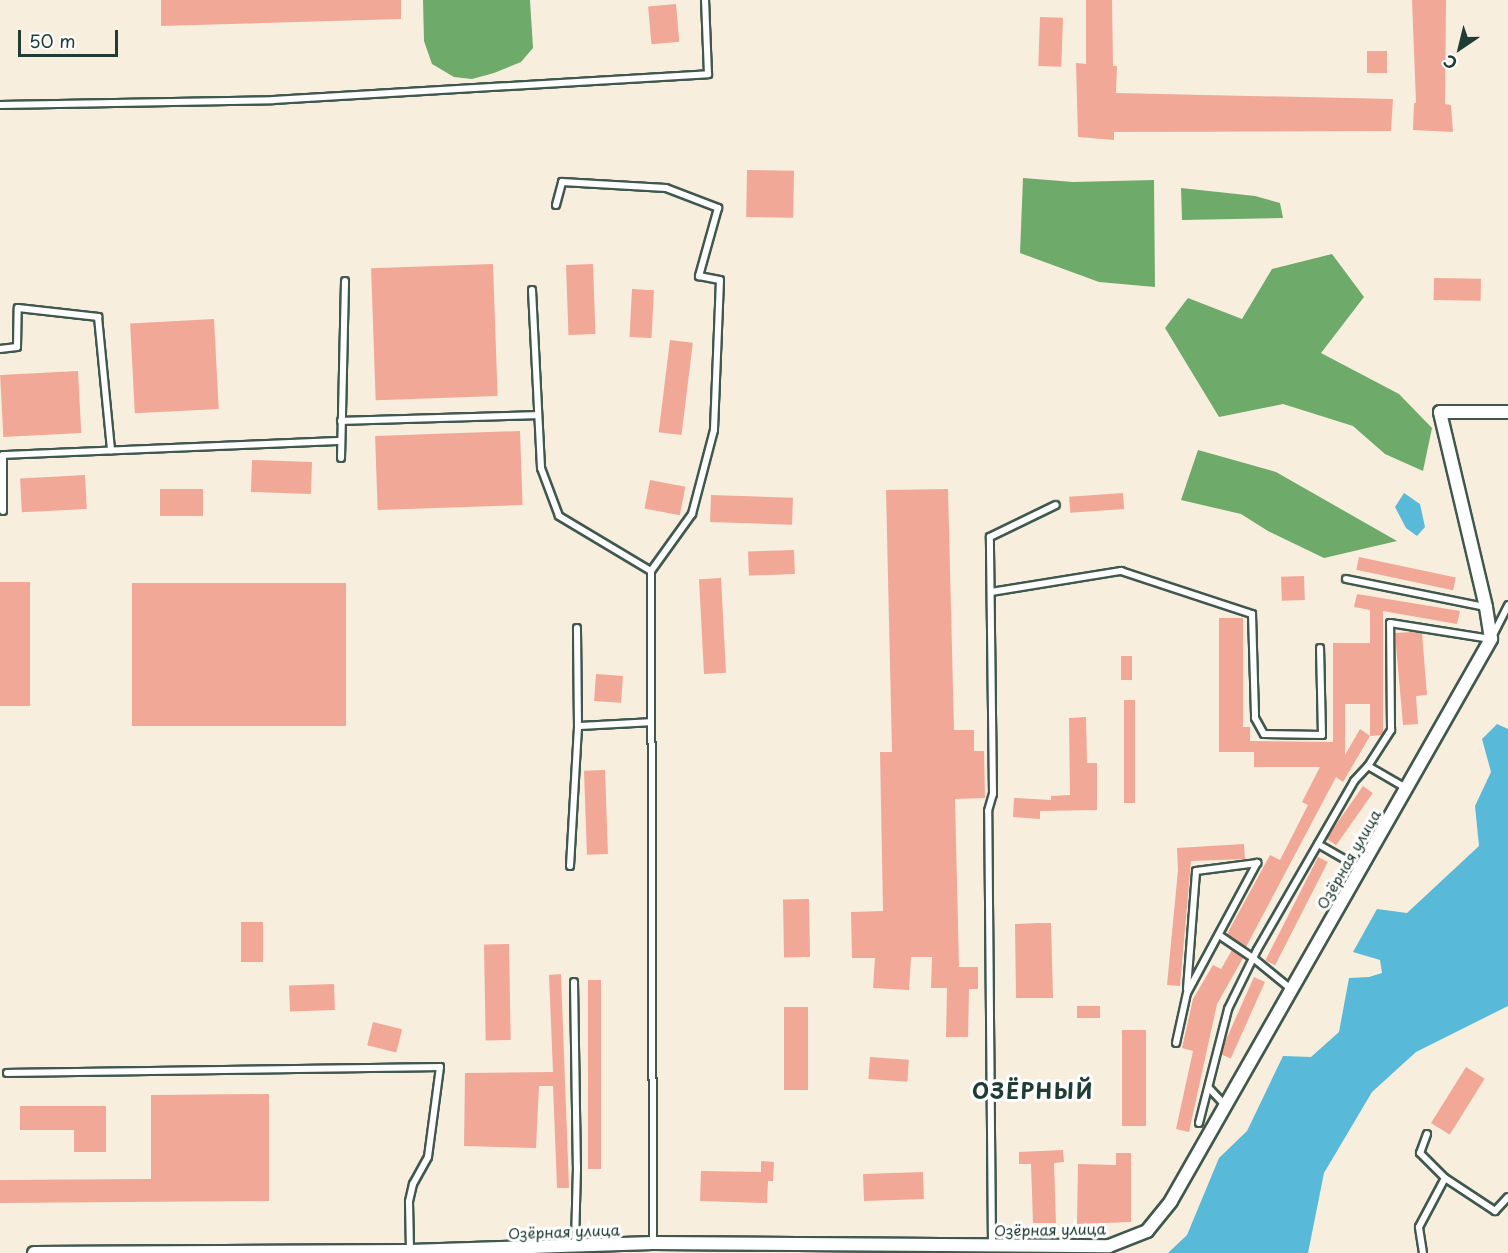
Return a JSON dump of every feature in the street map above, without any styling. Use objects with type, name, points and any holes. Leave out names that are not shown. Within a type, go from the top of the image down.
[{"type":"street","points":[[1491,639],[1486,607],[1440,412],[1508,412]]},
{"type":"street","name":"Озёрная улица","points":[[35,1253],[410,1252],[653,1243],[720,1248],[865,1249],[992,1245],[1109,1246],[1147,1231],[1171,1201],[1491,639]]},
{"type":"lane","points":[[0,105],[273,100],[708,74],[705,0]]},
{"type":"lane","points":[[556,205],[562,182],[666,188],[718,208],[699,276],[720,280],[714,430],[692,514],[651,571],[653,1243]]},
{"type":"lane","points":[[341,458],[345,280]]},
{"type":"lane","points":[[532,290],[541,468],[559,516],[651,571]]},
{"type":"lane","points":[[0,349],[16,347],[18,308],[98,317],[111,450]]},
{"type":"lane","points":[[341,421],[538,415]]},
{"type":"lane","points":[[3,511],[3,455],[341,441]]},
{"type":"lane","points":[[992,1245],[988,823],[993,794],[990,537],[1056,505]]},
{"type":"lane","points":[[991,592],[1121,571],[1252,614],[1255,718],[1264,734],[1322,735],[1320,648]]},
{"type":"lane","points":[[1346,579],[1486,607]]},
{"type":"lane","points":[[1199,1123],[1228,1009],[1253,958],[1354,781],[1368,766],[1391,730],[1390,623],[1491,639],[1508,605]]},
{"type":"lane","points":[[570,866],[578,726],[577,628]]},
{"type":"lane","points":[[578,726],[651,722]]},
{"type":"lane","points":[[1368,766],[1406,788]]},
{"type":"lane","points":[[1318,844],[1360,868]]},
{"type":"lane","points":[[1176,1043],[1187,993],[1196,871],[1257,863],[1187,993]]},
{"type":"lane","points":[[1219,935],[1253,958],[1291,989]]},
{"type":"lane","points":[[574,982],[578,1167],[575,1245]]},
{"type":"lane","points":[[7,1074],[440,1067],[428,1158],[413,1184],[409,1202],[410,1252]]},
{"type":"lane","points":[[1209,1088],[1226,1105]]},
{"type":"lane","points":[[1427,1134],[1420,1153],[1445,1178],[1495,1211],[1508,1197]]},
{"type":"lane","points":[[1423,1253],[1419,1227],[1445,1178]]},
{"type":"green space","points":[[423,0],[530,0],[533,48],[521,62],[494,73],[472,79],[454,77],[432,64],[424,41]]},
{"type":"green space","points":[[1023,178],[1073,182],[1154,180],[1155,287],[1099,282],[1020,253]]},
{"type":"green space","points":[[1181,188],[1255,196],[1280,203],[1283,218],[1182,220]]},
{"type":"green space","points":[[1332,254],[1364,297],[1321,353],[1399,394],[1432,428],[1423,471],[1385,454],[1353,426],[1283,404],[1219,417],[1165,328],[1188,298],[1242,319],[1272,269]]},
{"type":"green space","points":[[1198,450],[1276,472],[1397,541],[1324,558],[1268,531],[1241,514],[1181,500]]},
{"type":"water","points":[[1404,493],[1420,504],[1425,527],[1417,536],[1406,528],[1395,507]]},
{"type":"water","points":[[1497,724],[1508,729],[1508,1006],[1416,1052],[1372,1092],[1324,1173],[1308,1253],[1168,1253],[1187,1235],[1219,1158],[1247,1131],[1283,1056],[1311,1057],[1339,1032],[1349,978],[1369,977],[1382,973],[1380,960],[1353,952],[1377,909],[1407,913],[1479,846],[1475,806],[1491,772],[1482,739]]},
{"type":"building","points":[[161,0],[401,0],[401,19],[161,26]]},
{"type":"building","points":[[1086,0],[1112,0],[1113,66],[1117,66],[1116,93],[1393,99],[1391,131],[1114,132],[1114,140],[1078,137],[1076,63],[1086,64]]},
{"type":"building","points":[[1412,0],[1446,0],[1445,104],[1451,105],[1453,132],[1413,130],[1414,103],[1416,103]]},
{"type":"building","points":[[676,4],[679,42],[651,44],[648,6]]},
{"type":"building","points":[[1040,17],[1063,18],[1061,67],[1038,66]]},
{"type":"building","points":[[1367,51],[1387,51],[1387,73],[1367,73]]},
{"type":"building","points":[[747,170],[794,171],[793,218],[746,217]]},
{"type":"building","points":[[493,264],[498,396],[376,400],[371,268]]},
{"type":"building","points":[[593,264],[595,334],[568,335],[566,265]]},
{"type":"building","points":[[1434,278],[1481,279],[1481,301],[1434,300]]},
{"type":"building","points":[[632,289],[654,290],[651,338],[629,337]]},
{"type":"building","points":[[214,319],[219,409],[135,413],[130,323]]},
{"type":"building","points":[[670,340],[693,343],[681,435],[659,432]]},
{"type":"building","points":[[78,371],[81,433],[3,437],[0,375]]},
{"type":"building","points":[[520,431],[523,505],[378,510],[375,436]]},
{"type":"building","points":[[252,460],[312,462],[311,494],[251,492]]},
{"type":"building","points":[[85,475],[87,509],[22,512],[20,478]]},
{"type":"building","points":[[650,480],[685,487],[680,515],[644,508]]},
{"type":"building","points":[[160,489],[203,489],[203,516],[160,516]]},
{"type":"building","points":[[948,489],[954,730],[974,730],[974,751],[984,751],[985,798],[955,799],[959,967],[978,967],[978,989],[969,989],[968,1037],[946,1037],[947,988],[931,988],[932,957],[911,957],[909,990],[873,988],[875,958],[852,958],[851,912],[883,911],[880,752],[892,752],[886,490]]},
{"type":"building","points":[[1123,493],[1124,509],[1070,513],[1069,497]]},
{"type":"building","points":[[711,495],[793,498],[792,525],[710,522]]},
{"type":"building","points":[[794,550],[795,574],[749,576],[748,552]]},
{"type":"building","points":[[1359,557],[1456,578],[1453,590],[1356,570]]},
{"type":"building","points":[[1304,576],[1305,600],[1282,601],[1281,577]]},
{"type":"building","points":[[721,578],[726,673],[704,674],[699,579]]},
{"type":"building","points":[[0,582],[30,582],[30,706],[0,706]]},
{"type":"building","points":[[132,583],[346,583],[346,726],[132,726]]},
{"type":"building","points":[[1357,594],[1460,611],[1457,624],[1383,611],[1383,733],[1370,736],[1343,782],[1336,777],[1246,947],[1227,934],[1270,855],[1280,860],[1308,805],[1302,802],[1320,767],[1254,767],[1254,752],[1219,752],[1219,618],[1243,618],[1243,727],[1250,727],[1250,741],[1333,742],[1333,643],[1370,643],[1370,610],[1354,607]],"holes":[[[1345,704],[1370,704],[1370,736],[1360,729],[1345,755]]]},
{"type":"building","points":[[1395,633],[1422,633],[1427,695],[1416,696],[1418,724],[1403,725]]},
{"type":"building","points":[[1121,656],[1132,656],[1132,680],[1121,680]]},
{"type":"building","points":[[596,674],[623,676],[621,703],[594,701]]},
{"type":"building","points":[[1124,700],[1135,700],[1135,803],[1124,803]]},
{"type":"building","points":[[1086,717],[1087,763],[1097,763],[1097,810],[1040,811],[1040,819],[1013,817],[1014,798],[1051,800],[1051,796],[1070,795],[1069,718]]},
{"type":"building","points":[[605,770],[608,854],[587,855],[584,771]]},
{"type":"building","points":[[1363,786],[1373,793],[1336,845],[1326,838]]},
{"type":"building","points":[[1244,844],[1245,859],[1191,861],[1180,986],[1167,985],[1178,870],[1177,848]]},
{"type":"building","points":[[1318,857],[1328,862],[1275,965],[1265,960]]},
{"type":"building","points":[[783,899],[809,899],[810,957],[784,957]]},
{"type":"building","points":[[241,922],[263,922],[263,962],[241,962]]},
{"type":"building","points":[[1051,923],[1053,998],[1016,998],[1015,924]]},
{"type":"building","points":[[484,944],[509,944],[511,1040],[486,1040]]},
{"type":"building","points":[[1232,950],[1243,958],[1217,1004],[1189,1132],[1176,1129],[1193,1051],[1182,1048],[1193,999],[1213,965],[1221,969]]},
{"type":"building","points":[[561,974],[569,1188],[557,1188],[553,1086],[539,1086],[536,1148],[464,1146],[465,1073],[553,1072],[549,975]]},
{"type":"building","points":[[1254,977],[1265,982],[1231,1059],[1220,1054]]},
{"type":"building","points":[[588,980],[601,980],[601,1169],[588,1169]]},
{"type":"building","points":[[334,984],[335,1010],[290,1012],[289,986]]},
{"type":"building","points":[[1077,1006],[1100,1006],[1100,1018],[1077,1018]]},
{"type":"building","points":[[784,1007],[808,1007],[808,1090],[784,1090]]},
{"type":"building","points":[[373,1022],[402,1029],[396,1053],[367,1045]]},
{"type":"building","points":[[1122,1030],[1146,1030],[1146,1126],[1122,1126]]},
{"type":"building","points":[[870,1057],[909,1060],[907,1082],[868,1079]]},
{"type":"building","points":[[1466,1067],[1485,1079],[1450,1135],[1431,1123]]},
{"type":"building","points":[[269,1094],[269,1201],[0,1203],[0,1180],[151,1179],[151,1095]]},
{"type":"building","points":[[20,1106],[106,1106],[106,1152],[74,1152],[74,1130],[20,1130]]},
{"type":"building","points":[[1063,1150],[1064,1162],[1054,1163],[1056,1223],[1033,1223],[1031,1164],[1019,1164],[1019,1152]]},
{"type":"building","points":[[1116,1153],[1131,1153],[1131,1222],[1077,1224],[1078,1164],[1116,1165]]},
{"type":"building","points":[[761,1161],[774,1162],[773,1181],[768,1181],[767,1203],[700,1201],[701,1171],[761,1172]]},
{"type":"building","points":[[923,1172],[924,1199],[864,1201],[863,1174]]},
{"type":"district","name":"ОЗЁРНЫЙ","points":[[1033,1090]]}]
